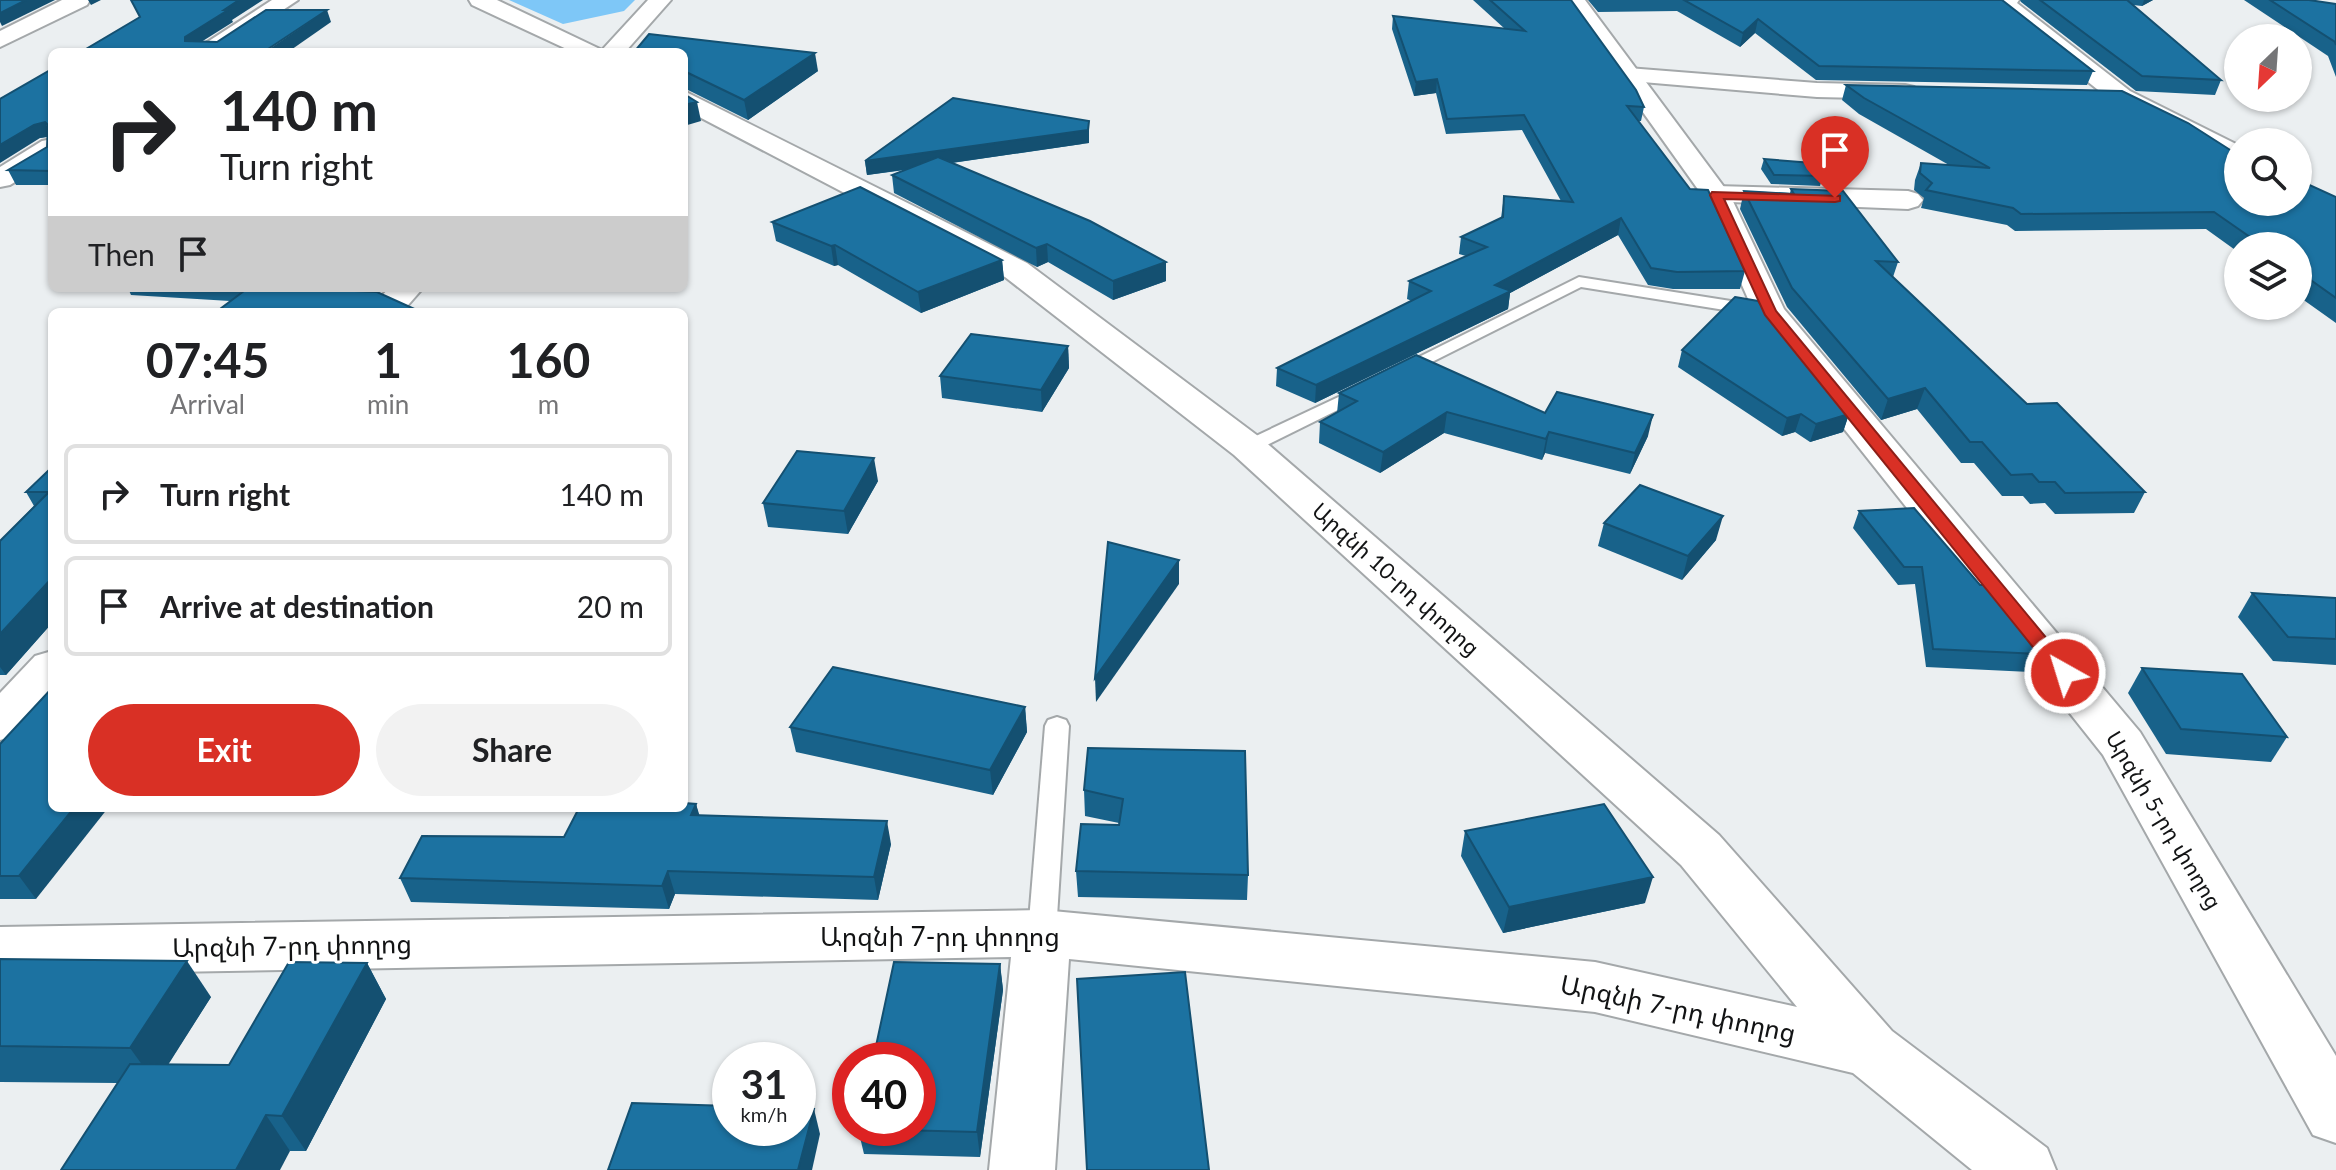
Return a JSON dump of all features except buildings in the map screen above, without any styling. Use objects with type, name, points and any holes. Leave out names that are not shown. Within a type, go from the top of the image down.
[{"type":"street","points":[[0,40],[79,0]]},
{"type":"street","points":[[210,48],[287,0]]},
{"type":"street","points":[[480,0],[583,48]]},
{"type":"street","points":[[616,48],[660,0]]},
{"type":"street","name":"Արզնի 5-րդ փողոց","points":[[1574,0],[1716,195],[1769,312],[2122,744],[2336,1114]]},
{"type":"street","points":[[1999,1],[2121,96],[2224,149]]},
{"type":"street","points":[[1628,75],[1817,90],[1923,92]]},
{"type":"street","points":[[2075,95],[2121,96]]},
{"type":"street","name":"Արզնի 10-րդ փողոց","points":[[688,101],[1016,270],[1248,447],[1700,850],[1870,1050],[2023,1170]]},
{"type":"street","points":[[0,179],[48,149]]},
{"type":"street","points":[[1716,195],[1908,200]]},
{"type":"street","points":[[388,308],[403,292]]},
{"type":"street","points":[[0,723],[48,671]]},
{"type":"street","points":[[1022,1170],[1042,933]]},
{"type":"street","name":"Արզնի 7-րդ փողոց","points":[[0,951],[1042,933],[1595,987],[1870,1050]]},
{"type":"lane","points":[[1248,447],[1579,282],[1769,312]]},
{"type":"lane","points":[[1042,933],[1057,726]]},
{"type":"shaded area","points":[[509,0],[635,0],[624,11],[563,24]]},
{"type":"route","points":[[1835,198],[1716,195],[1769,312],[2065,673]]}]
